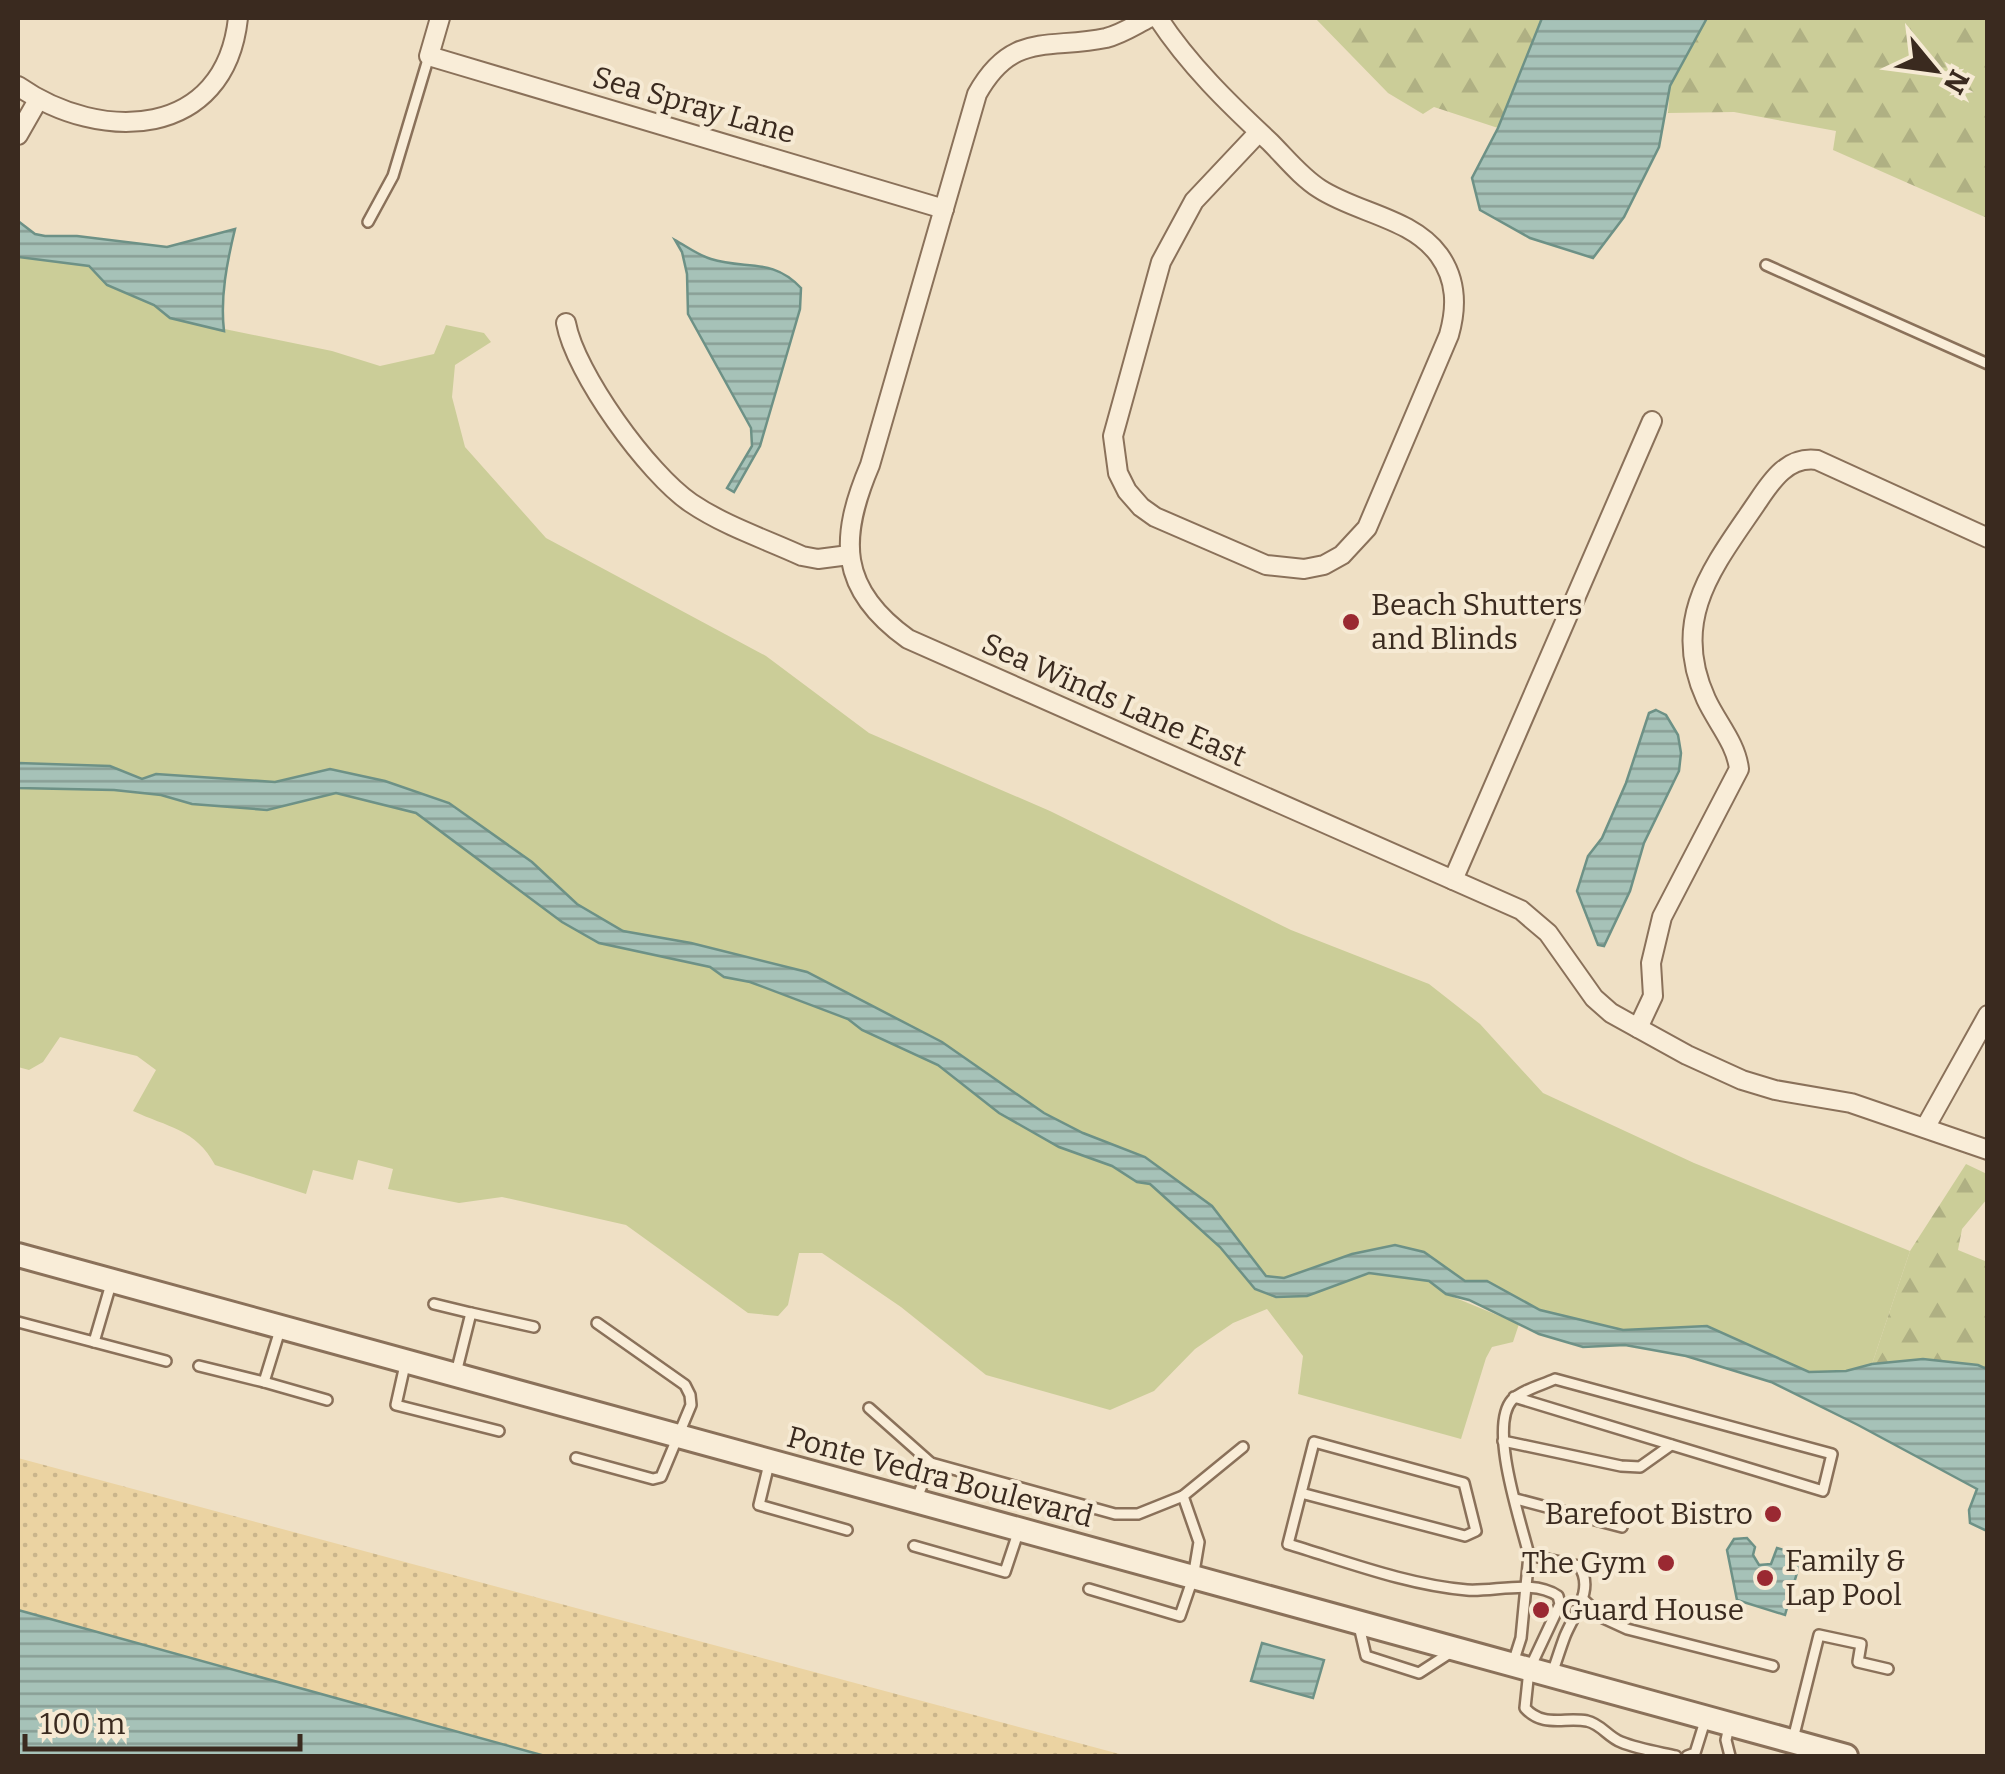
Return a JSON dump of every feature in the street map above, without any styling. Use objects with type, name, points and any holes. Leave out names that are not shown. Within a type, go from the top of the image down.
[{"type":"street","points":[[18,86],[38,100],[70,113],[112,122],[146,121],[183,110],[208,90],[226,66],[238,18]]},
{"type":"street","points":[[429,56],[440,18]]},
{"type":"street","name":"Sea Winds Lane East","points":[[1149,18],[1106,38],[1037,44],[1002,60],[978,94],[870,465],[850,520],[849,555],[863,595],[878,615],[908,639],[1536,920],[1594,998],[1638,1028],[1742,1080],[1851,1103],[1988,1150]]},
{"type":"street","points":[[1158,18],[1198,72],[1314,185],[1414,232],[1430,244],[1448,272],[1455,295],[1449,335],[1367,528],[1342,556],[1304,570],[1266,565],[1155,516],[1127,491],[1113,455],[1116,422],[1161,262],[1177,226],[1194,201],[1259,132]]},
{"type":"street","name":"Sea Spray Lane","points":[[429,56],[944,208]]},
{"type":"street","points":[[18,136],[38,100]]},
{"type":"street","points":[[566,323],[578,363],[656,470],[689,502],[802,556],[849,555]]},
{"type":"street","points":[[1453,880],[1652,421]]},
{"type":"street","points":[[1638,1028],[1653,996],[1651,963],[1662,917],[1739,769],[1738,756],[1713,714],[1694,663],[1692,624],[1710,571],[1771,482],[1798,460],[1807,458],[1988,538]]},
{"type":"street","points":[[1926,1128],[1988,1015]]},
{"type":"street","name":"Ponte Vedra Boulevard","points":[[18,1256],[1531,1670],[1820,1753],[1846,1756]]},
{"type":"lane","points":[[368,222],[393,176],[429,56]]},
{"type":"lane","points":[[1766,265],[1988,364]]},
{"type":"lane","points":[[94,1342],[112,1282]]},
{"type":"lane","points":[[434,1304],[534,1327]]},
{"type":"lane","points":[[455,1375],[471,1313]]},
{"type":"lane","points":[[18,1322],[166,1361]]},
{"type":"lane","points":[[576,1458],[653,1479],[661,1477],[691,1405],[685,1385],[597,1323]]},
{"type":"lane","points":[[264,1382],[280,1328]]},
{"type":"lane","points":[[405,1362],[396,1405],[499,1431]]},
{"type":"lane","points":[[199,1366],[327,1400]]},
{"type":"lane","points":[[1514,1397],[1822,1491],[1832,1454],[1555,1379],[1514,1397],[1506,1411],[1503,1441],[1529,1555],[1521,1638],[1531,1670]]},
{"type":"lane","points":[[869,1408],[931,1463],[1116,1514],[1138,1514],[1183,1496],[1244,1447]]},
{"type":"lane","points":[[1503,1441],[1640,1467],[1671,1445]]},
{"type":"lane","points":[[1301,1492],[1465,1536],[1476,1531],[1464,1483],[1314,1442],[1301,1492],[1288,1544],[1463,1590],[1528,1588],[1552,1592],[1560,1604],[1531,1670],[1526,1708],[1546,1721],[1584,1720],[1598,1724],[1616,1740],[1676,1756]]},
{"type":"lane","points":[[769,1462],[760,1505],[847,1530]]},
{"type":"lane","points":[[915,1502],[931,1463]]},
{"type":"lane","points":[[1089,1589],[1180,1616],[1193,1578],[1199,1542],[1183,1496]]},
{"type":"lane","points":[[1516,1499],[1622,1527]]},
{"type":"lane","points":[[914,1546],[1005,1572],[1019,1530]]},
{"type":"lane","points":[[1529,1555],[1579,1566],[1586,1578],[1583,1598],[1531,1670]]},
{"type":"lane","points":[[1583,1598],[1603,1618],[1626,1629],[1774,1666]]},
{"type":"lane","points":[[1358,1624],[1366,1656],[1413,1672],[1426,1671],[1455,1650]]},
{"type":"lane","points":[[1792,1742],[1819,1635],[1861,1644],[1858,1662],[1888,1669]]},
{"type":"lane","points":[[1687,1756],[1695,1753],[1705,1718]]},
{"type":"lane","points":[[1730,1725],[1726,1740],[1730,1756]]},
{"type":"green space","points":[[1315,18],[1542,18],[1498,128],[1434,107],[1423,114],[1388,93]]},
{"type":"green space","points":[[1707,18],[1987,18],[1987,218],[1833,150],[1836,131],[1734,112],[1668,113],[1670,86]]},
{"type":"green space","points":[[18,257],[89,266],[107,285],[154,305],[171,318],[332,351],[380,366],[434,354],[446,325],[484,333],[491,342],[455,365],[452,397],[465,447],[546,538],[766,656],[869,733],[1050,811],[1291,930],[1429,984],[1480,1024],[1543,1093],[1694,1163],[1910,1251],[1872,1364],[1846,1371],[1809,1372],[1707,1326],[1623,1330],[1540,1310],[1487,1282],[1465,1281],[1424,1252],[1395,1245],[1352,1254],[1284,1278],[1266,1276],[1212,1206],[1044,1113],[942,1042],[807,972],[691,943],[623,931],[577,904],[532,862],[330,769],[275,782],[189,776],[142,780],[110,766],[18,763]]},
{"type":"green space","points":[[18,788],[114,790],[161,795],[192,804],[267,810],[336,793],[416,813],[562,922],[599,943],[710,967],[724,977],[750,981],[848,1019],[862,1030],[938,1065],[999,1113],[1059,1147],[1112,1166],[1137,1182],[1150,1184],[1220,1247],[1255,1289],[1342,1280],[1369,1273],[1403,1275],[1429,1281],[1446,1294],[1519,1324],[1513,1342],[1492,1347],[1486,1358],[1461,1439],[1298,1394],[1303,1356],[1267,1309],[1233,1323],[1195,1349],[1154,1391],[1110,1410],[986,1375],[901,1307],[822,1253],[799,1253],[788,1305],[778,1316],[748,1313],[626,1225],[502,1197],[459,1203],[388,1189],[393,1169],[358,1160],[353,1180],[313,1170],[306,1194],[215,1165],[190,1136],[133,1111],[156,1070],[137,1056],[60,1037],[43,1062],[29,1070],[18,1067]]},
{"type":"green space","points":[[1966,1164],[1987,1174],[1987,1199],[1962,1229],[1958,1250],[1985,1261],[1987,1369],[1978,1365],[1872,1364],[1910,1251]]},
{"type":"sand","points":[[18,1458],[1127,1756],[545,1756],[18,1610]]},
{"type":"water","points":[[1542,18],[1707,18],[1670,86],[1659,147],[1624,217],[1593,258],[1530,238],[1480,210],[1472,178],[1498,128]]},
{"type":"water","points":[[18,221],[35,234],[45,236],[167,247],[235,229],[225,280],[224,331],[170,318],[154,305],[107,285],[89,266],[18,257]]},
{"type":"water","points":[[675,240],[711,259],[769,268],[801,288],[800,309],[760,446],[734,492],[727,488],[752,446],[751,428],[688,314],[687,274]]},
{"type":"water","points":[[1656,710],[1666,715],[1678,735],[1679,771],[1644,843],[1630,891],[1604,946],[1598,945],[1577,891],[1588,856],[1602,838],[1626,783],[1649,713]]},
{"type":"water","points":[[18,763],[110,766],[142,779],[156,774],[275,782],[330,769],[385,781],[449,803],[532,862],[577,904],[623,931],[691,943],[807,972],[942,1042],[1044,1113],[1145,1157],[1212,1206],[1266,1276],[1284,1278],[1352,1254],[1395,1245],[1424,1252],[1465,1281],[1487,1281],[1540,1310],[1623,1330],[1707,1326],[1809,1372],[1846,1371],[1923,1359],[1978,1365],[1987,1369],[1987,1531],[1970,1523],[1969,1510],[1977,1489],[1771,1382],[1686,1356],[1625,1345],[1583,1347],[1539,1334],[1469,1300],[1446,1294],[1429,1281],[1369,1273],[1307,1296],[1276,1297],[1255,1289],[1220,1247],[1150,1184],[1137,1182],[1112,1166],[1059,1147],[999,1113],[938,1065],[862,1030],[848,1019],[750,982],[724,977],[710,967],[599,943],[562,922],[416,813],[336,793],[267,810],[192,804],[161,795],[114,790],[18,788]]},
{"type":"water","name":"Family & Lap Pool","points":[[1747,1538],[1755,1547],[1753,1555],[1759,1565],[1771,1564],[1777,1548],[1802,1555],[1785,1615],[1737,1600],[1727,1550],[1734,1539]]},
{"type":"water","points":[[18,1610],[545,1756],[18,1756]]},
{"type":"water","points":[[1262,1643],[1324,1660],[1313,1698],[1251,1681]]},
{"type":"place","name":"Beach Shutters and Blinds","points":[[1351,622]]},
{"type":"place","name":"Barefoot Bistro","points":[[1773,1514]]},
{"type":"place","name":"The Gym","points":[[1666,1563]]},
{"type":"place","name":"Family & Lap Pool","points":[[1765,1578]]},
{"type":"place","name":"Guard House","points":[[1541,1610]]}]
